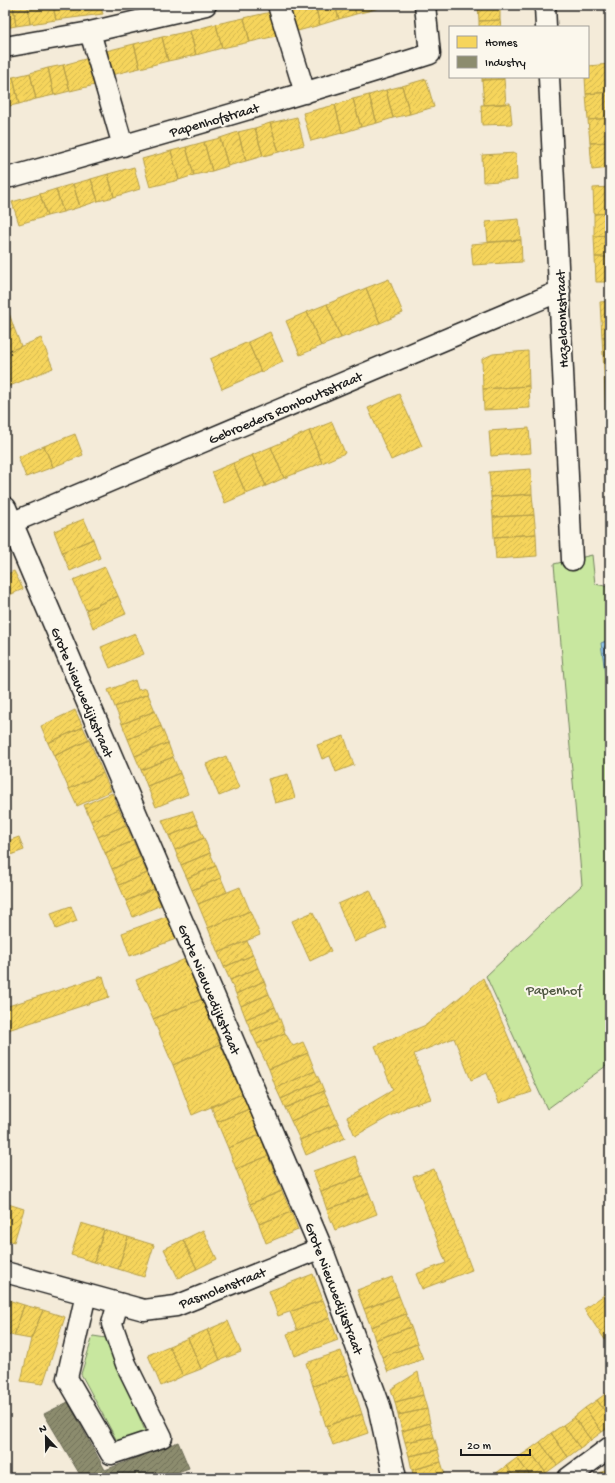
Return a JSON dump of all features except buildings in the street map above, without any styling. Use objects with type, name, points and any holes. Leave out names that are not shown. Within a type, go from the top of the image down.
[{"type":"main road","name":"Grote Nieuwedijkstraat","points":[[8,516],[321,1248],[379,1406],[395,1478]]},
{"type":"street","points":[[5,47],[90,32],[206,5]]},
{"type":"street","points":[[278,5],[305,93]]},
{"type":"street","name":"Papenhofstraat","points":[[5,177],[11,177],[123,146],[305,93],[430,54],[425,5]]},
{"type":"street","points":[[545,5],[546,26]]},
{"type":"street","points":[[90,32],[123,146]]},
{"type":"street","name":"Hazeldonkstraat","points":[[549,78],[572,560]]},
{"type":"street","name":"Gebroeders Romboutsstraat","points":[[8,516],[560,291]]},
{"type":"street","name":"Pasmolenstraat","points":[[5,1272],[144,1310],[176,1306],[321,1248]]},
{"type":"street","points":[[86,1294],[67,1378],[111,1454],[162,1437],[126,1364],[112,1324],[118,1303]]},
{"type":"street","points":[[568,1478],[610,1447]]},
{"type":"green space","name":"Papenhof","points":[[592,555],[595,584],[610,587],[610,1063],[547,1109],[486,976],[582,885],[554,564]]},
{"type":"green space","points":[[93,1336],[106,1338],[146,1433],[117,1441],[81,1374]]},
{"type":"water","points":[[610,639],[610,708],[601,643]]}]
